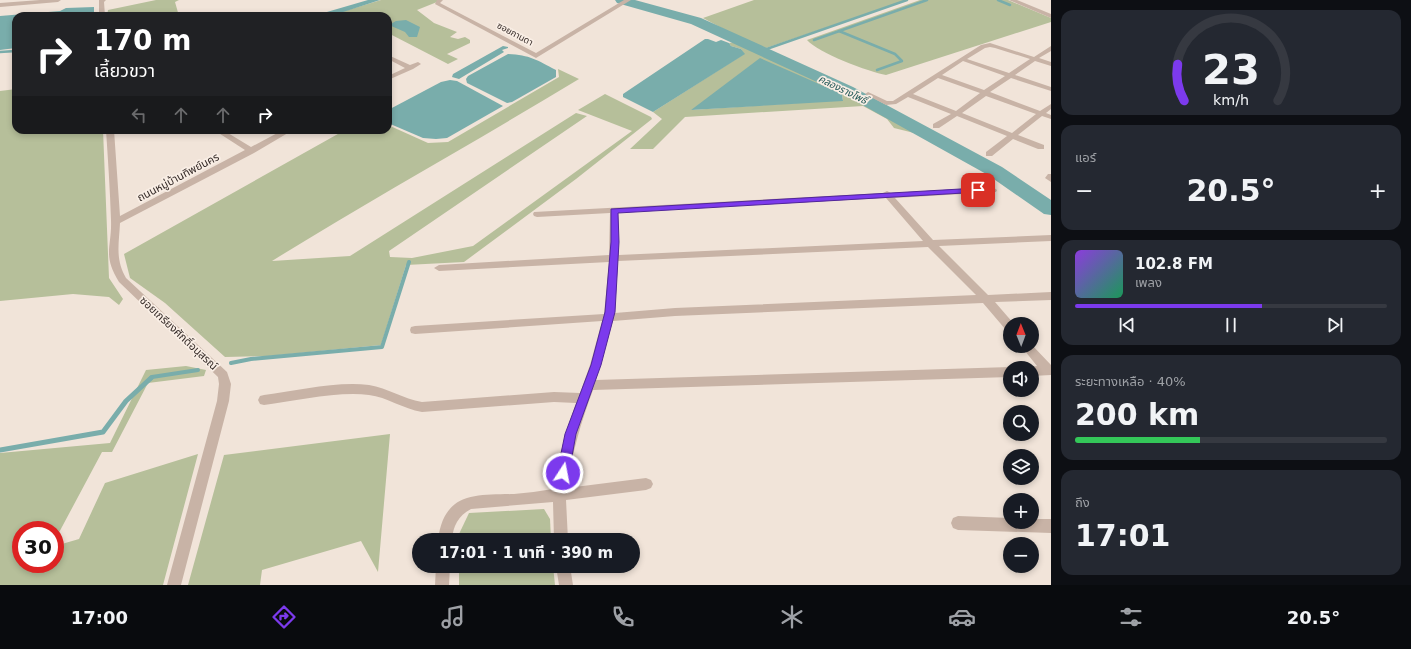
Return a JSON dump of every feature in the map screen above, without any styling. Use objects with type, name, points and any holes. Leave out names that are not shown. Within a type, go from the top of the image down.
[{"type":"street","points":[[0,5],[58,0]]},
{"type":"street","points":[[102,12],[101,1],[103,0]]},
{"type":"street","name":"ซอยกานดา","points":[[440,0],[437,3],[536,56],[628,0]]},
{"type":"street","points":[[1012,0],[1051,16]]},
{"type":"street","points":[[868,94],[886,103],[894,102],[983,46],[990,45],[1051,64]]},
{"type":"street","points":[[936,126],[956,114],[1010,75],[1051,48]]},
{"type":"street","points":[[392,59],[411,68]]},
{"type":"street","points":[[962,59],[1051,88]]},
{"type":"street","points":[[392,76],[418,64]]},
{"type":"street","points":[[936,75],[1051,117]]},
{"type":"street","points":[[907,94],[1041,147]]},
{"type":"street","points":[[989,154],[1051,106]]},
{"type":"street","name":"ซอยเกรียงศักดิ์อนุสรณ์","points":[[110,134],[116,222],[113,254],[115,267],[122,280],[223,375],[225,384],[223,401],[174,585]]},
{"type":"street","points":[[224,134],[251,151]]},
{"type":"street","name":"ถนนหมู่บ้านทิพย์นคร","points":[[116,222],[282,134]]},
{"type":"street","points":[[1051,176],[1049,178],[1051,180]]},
{"type":"street","points":[[537,214],[887,194],[993,190]]},
{"type":"street","points":[[887,194],[931,244],[987,300],[1003,319]]},
{"type":"street","points":[[561,533],[559,495],[571,434],[589,386],[609,316],[614,258],[614,210]]},
{"type":"street","points":[[439,268],[614,258],[1051,238]]},
{"type":"street","points":[[415,330],[674,312],[987,300],[1051,296]]},
{"type":"street","points":[[1033,353],[1049,370]]},
{"type":"street","points":[[1039,371],[1049,370]]},
{"type":"street","points":[[589,386],[1003,372]]},
{"type":"street","points":[[264,400],[356,390],[378,392],[409,405],[422,406],[554,397],[584,398]]},
{"type":"street","points":[[447,533],[450,520],[456,511],[472,502],[514,500],[646,484]]},
{"type":"street","points":[[958,523],[1051,526]]},
{"type":"street","points":[[442,585],[443,573]]},
{"type":"street","points":[[563,573],[566,585]]},
{"type":"green space","points":[[156,0],[179,0],[175,2],[178,12],[108,12],[108,10]]},
{"type":"green space","points":[[381,0],[442,0],[417,10],[434,23],[457,32],[450,37],[458,39],[465,37],[470,40],[470,43],[447,54],[458,59],[448,64],[392,35],[392,12],[341,12]]},
{"type":"green space","points":[[754,0],[907,0],[766,48],[757,47],[703,18]]},
{"type":"green space","points":[[920,0],[1008,0],[1051,18],[1051,22],[886,75],[856,66],[832,56],[807,40]]},
{"type":"green space","points":[[735,42],[844,91],[926,136],[894,128],[887,119],[863,106],[685,117],[653,149],[630,149],[662,119],[653,112],[744,54],[741,49],[731,46],[729,43]],"holes":[[[808,80],[842,94],[843,100],[691,110]]]},
{"type":"green space","points":[[558,69],[579,79],[272,261],[350,256],[576,113],[587,116],[389,251],[390,257],[412,258],[473,246],[632,131],[578,110],[605,94],[651,117],[652,119],[576,179],[464,262],[406,265],[381,345],[269,356],[225,357],[165,303],[130,278],[124,254],[338,134],[392,134],[392,127],[428,143],[448,142],[559,77]]},
{"type":"green space","points":[[12,90],[12,134],[103,134],[109,278],[123,299],[119,305],[109,297],[73,294],[0,301],[0,91]]},
{"type":"green space","points":[[186,366],[206,370],[204,376],[148,383],[112,452],[102,452],[64,523],[64,521],[12,521],[12,573],[64,573],[64,543],[79,539],[105,483],[198,454],[163,585],[0,585],[0,453],[110,443],[146,370]]},
{"type":"green space","points":[[390,434],[378,572],[361,541],[262,570],[260,585],[188,585],[224,455]]},
{"type":"green space","points":[[544,509],[550,519],[551,533],[459,533],[469,513]]},
{"type":"green space","points":[[459,573],[554,573],[555,585],[459,585]]},
{"type":"water","points":[[94,7],[94,12],[48,12],[60,11],[66,8]]},
{"type":"water","points":[[12,15],[12,48],[0,50],[0,16]]},
{"type":"water","points":[[406,20],[420,27],[417,37],[409,37],[405,32],[392,26],[392,23],[396,21]]},
{"type":"water","points":[[705,39],[716,42],[721,40],[729,43],[731,46],[741,49],[745,54],[653,112],[623,97],[623,94]]},
{"type":"water","points":[[503,46],[508,47],[502,50],[504,52],[459,79],[452,77],[453,74]]},
{"type":"water","points":[[508,54],[528,57],[538,61],[556,70],[556,77],[512,102],[507,103],[467,83],[466,79],[468,76]]},
{"type":"water","points":[[760,58],[842,94],[843,101],[691,110]]},
{"type":"water","points":[[450,80],[457,81],[503,106],[447,138],[423,138],[392,125],[392,108],[441,82]]},
{"type":"waterway","points":[[336,12],[376,0]]},
{"type":"waterway","name":"คลองรางโพธิ์","points":[[621,0],[696,21],[847,90],[995,171],[1051,209]]},
{"type":"waterway","points":[[761,51],[907,0]]},
{"type":"waterway","points":[[839,31],[927,0]]},
{"type":"waterway","points":[[998,0],[1010,5]]},
{"type":"waterway","points":[[814,40],[839,31]]},
{"type":"waterway","points":[[839,31],[895,54],[902,61],[877,70]]},
{"type":"waterway","points":[[0,52],[12,51]]},
{"type":"waterway","points":[[231,363],[251,359],[382,347],[409,262]]},
{"type":"waterway","points":[[151,378],[198,370]]},
{"type":"waterway","points":[[0,450],[103,432],[126,401],[151,378]]},
{"type":"route","points":[[563,473],[564,462],[571,434],[596,365],[610,312],[615,242],[614,210],[978,190]]}]
